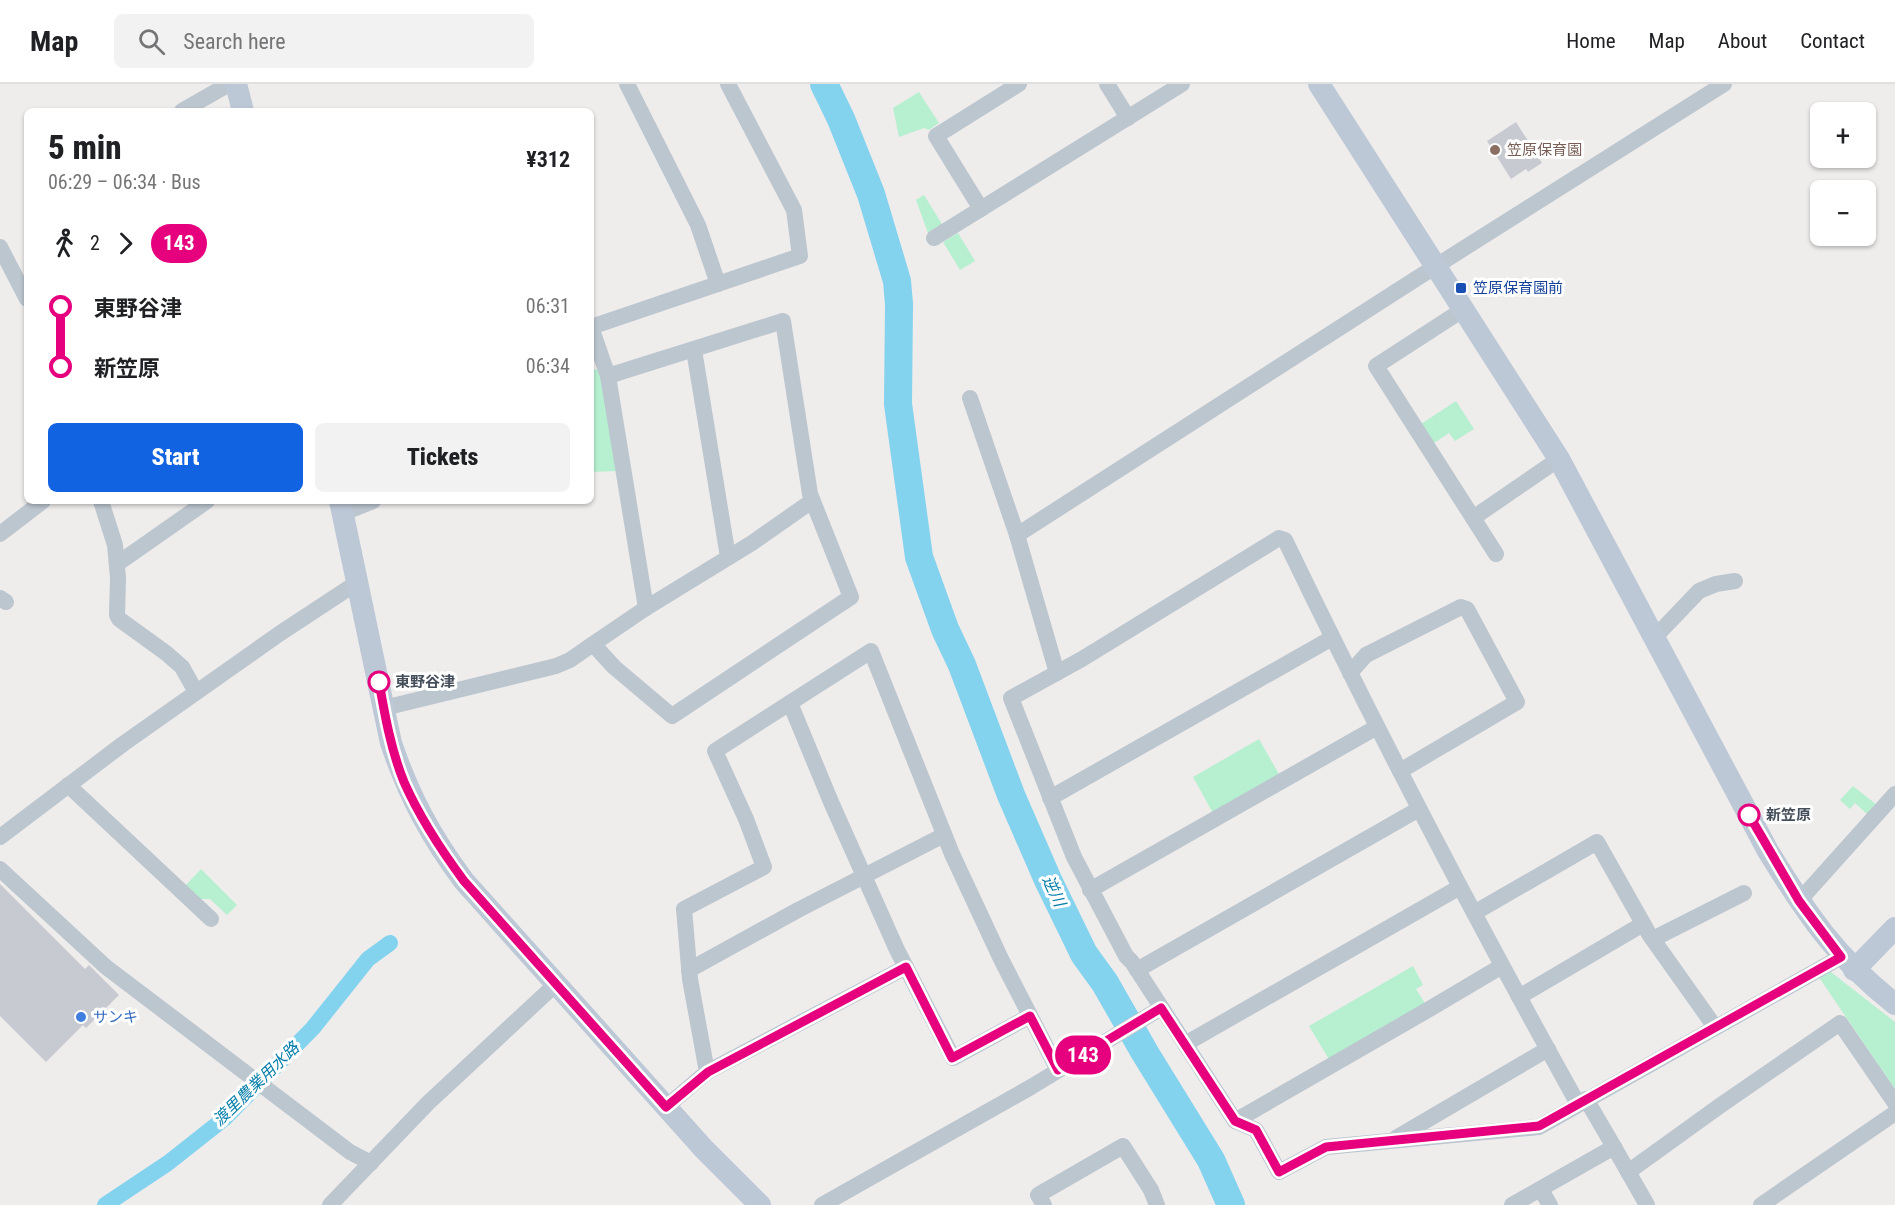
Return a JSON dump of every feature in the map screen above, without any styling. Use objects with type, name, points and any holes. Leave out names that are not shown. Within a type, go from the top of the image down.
[{"type":"street","points":[[187,108],[229,84]]},
{"type":"street","points":[[237,84],[242,108]]},
{"type":"street","points":[[627,84],[698,225],[718,284]]},
{"type":"street","points":[[594,326],[800,256],[794,210],[728,84]]},
{"type":"street","points":[[981,209],[936,136],[1019,84]]},
{"type":"street","points":[[1107,84],[1128,118]]},
{"type":"street","points":[[934,238],[1182,84]]},
{"type":"street","points":[[1319,84],[1559,459],[1768,851],[1799,901],[1848,963],[1895,1004]]},
{"type":"street","points":[[1017,535],[1724,84]]},
{"type":"street","points":[[0,247],[24,293]]},
{"type":"street","points":[[1464,309],[1376,366],[1496,554]]},
{"type":"street","points":[[593,644],[614,667],[672,716],[851,597],[812,501],[783,321],[608,376]]},
{"type":"street","points":[[594,336],[608,376],[646,608]]},
{"type":"street","points":[[694,350],[728,557]]},
{"type":"street","points":[[970,398],[1017,535],[1057,673]]},
{"type":"street","points":[[1473,518],[1559,459]]},
{"type":"street","points":[[384,708],[555,666],[570,660],[812,501]]},
{"type":"street","points":[[0,534],[39,504]]},
{"type":"street","points":[[102,504],[115,545],[117,615],[182,667],[196,692]]},
{"type":"street","points":[[117,564],[203,504]]},
{"type":"street","points":[[357,504],[341,507],[392,743],[404,780],[423,820],[443,853],[464,881],[703,1148],[760,1205]]},
{"type":"street","points":[[1647,1205],[1614,1147],[1582,1102],[1548,1049],[1502,966],[1377,727],[1285,540],[1279,538],[1057,673],[1011,698],[1074,857],[1126,956],[1137,970],[1155,1011],[1185,1044],[1235,1121],[1256,1130],[1279,1172],[1326,1147],[1539,1126],[1582,1102],[1715,1027],[1848,963],[1895,928]]},
{"type":"street","points":[[1654,638],[1699,591],[1716,584],[1735,581]]},
{"type":"street","points":[[0,837],[196,692],[358,582]]},
{"type":"street","points":[[1350,673],[1366,655],[1461,607],[1467,609],[1517,702],[1400,771]]},
{"type":"street","points":[[1050,798],[1332,638]]},
{"type":"street","points":[[708,1072],[689,969],[684,909],[764,867],[716,751],[871,651],[944,835],[996,949],[1058,1070]]},
{"type":"street","points":[[790,703],[864,876],[906,967],[952,1058],[1030,1016]]},
{"type":"street","points":[[1090,890],[1377,727]]},
{"type":"street","points":[[68,785],[211,919]]},
{"type":"street","points":[[1799,901],[1895,794]]},
{"type":"street","points":[[1137,970],[1419,809]]},
{"type":"street","points":[[689,969],[944,835]]},
{"type":"street","points":[[1474,913],[1598,842],[1643,924],[1715,1027]]},
{"type":"street","points":[[0,869],[106,967],[350,1152],[371,1163]]},
{"type":"street","points":[[1185,1044],[1460,887]]},
{"type":"street","points":[[1653,939],[1744,893]]},
{"type":"street","points":[[1519,997],[1643,924]]},
{"type":"street","points":[[1235,1121],[1502,966]]},
{"type":"street","points":[[666,1107],[708,1072],[906,967]]},
{"type":"street","points":[[330,1205],[428,1103],[557,983]]},
{"type":"street","points":[[822,1205],[1058,1070],[1155,1011]]},
{"type":"street","points":[[1628,1172],[1840,1023],[1895,1103]]},
{"type":"street","points":[[1391,1141],[1548,1049]]},
{"type":"street","points":[[1761,1205],[1895,1113]]},
{"type":"street","points":[[1044,1205],[1038,1195],[1123,1146],[1151,1190],[1157,1205]]},
{"type":"street","points":[[1512,1205],[1614,1147]]},
{"type":"street","points":[[1540,1190],[1550,1205]]},
{"type":"green space","points":[[919,92],[939,123],[929,130],[924,128],[899,137],[893,108]]},
{"type":"green space","points":[[924,195],[942,224],[928,233],[916,200]]},
{"type":"green space","points":[[958,233],[975,261],[960,270],[943,242]]},
{"type":"green space","points":[[594,369],[600,370],[618,471],[594,472]]},
{"type":"green space","points":[[1456,401],[1474,429],[1455,441],[1449,433],[1434,443],[1421,424]]},
{"type":"green space","points":[[1259,739],[1280,776],[1214,815],[1193,777]]},
{"type":"green space","points":[[1853,786],[1877,805],[1868,815],[1855,803],[1850,809],[1840,800]]},
{"type":"green space","points":[[201,869],[237,905],[227,915],[210,899],[199,899],[185,886]]},
{"type":"green space","points":[[1413,966],[1423,985],[1416,989],[1426,1005],[1330,1061],[1309,1026]]},
{"type":"green space","points":[[1827,969],[1895,1022],[1895,1089],[1816,973]]},
{"type":"building","points":[[1516,122],[1542,163],[1528,172],[1526,169],[1511,179],[1487,141]]},
{"type":"building","points":[[0,884],[85,969],[89,965],[119,995],[86,1028],[83,1025],[46,1062],[0,1016]]},
{"type":"waterway","name":"逆川","points":[[824,84],[841,119],[871,194],[897,281],[899,304],[898,404],[919,557],[945,629],[962,665],[1011,795],[1048,880],[1084,954],[1105,983],[1211,1160],[1231,1205]]},
{"type":"waterway","name":"渡里農業用水路","points":[[105,1205],[168,1163],[225,1118],[313,1028],[368,959],[390,943]]},
{"type":"bus line","name":"143","points":[[379,682],[392,743],[404,780],[423,820],[443,853],[464,881],[666,1107],[708,1072],[906,967],[952,1058],[1030,1016],[1058,1070],[1161,1008],[1235,1121],[1256,1130],[1279,1172],[1326,1147],[1539,1126],[1841,957],[1799,901],[1749,815]]},
{"type":"place","name":"笠原保育園","points":[[1495,150]]},
{"type":"place","name":"笠原保育園前","points":[[1461,288]]},
{"type":"place","name":"東野谷津","points":[[379,682]]},
{"type":"place","name":"新笠原","points":[[1749,815]]},
{"type":"place","name":"サンキ","points":[[81,1017]]}]
